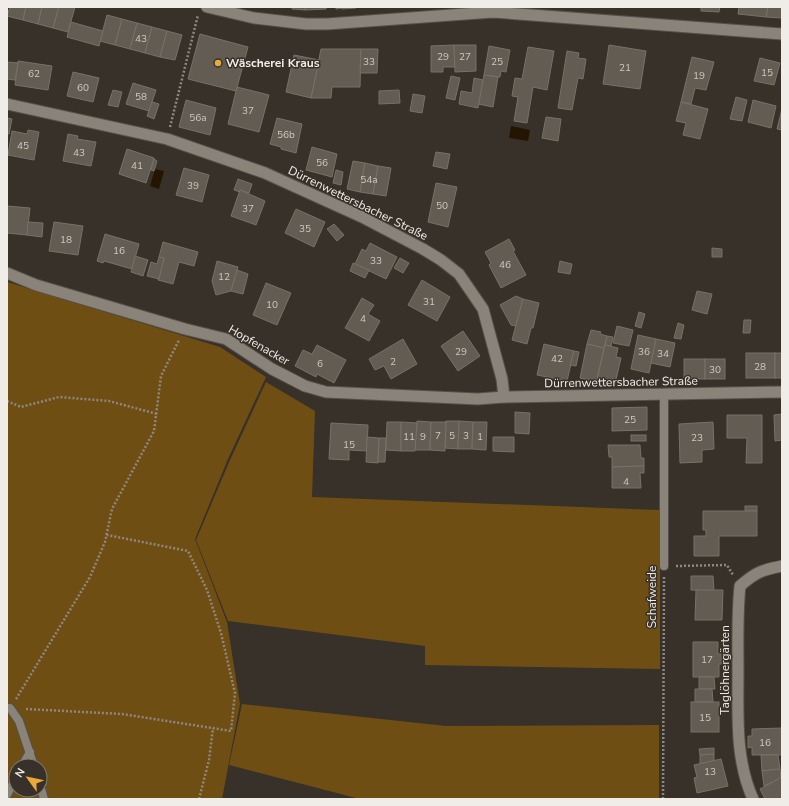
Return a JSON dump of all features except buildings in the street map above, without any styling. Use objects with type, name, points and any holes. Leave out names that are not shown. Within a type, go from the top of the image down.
[{"type":"street","points":[[203,10],[306,24],[327,24],[492,12],[782,34]]},
{"type":"street","name":"Dürrenwettersbacher Straße","points":[[7,104],[167,139],[265,173],[362,216],[423,249],[441,260],[459,274],[471,290],[482,309],[502,379],[504,397],[782,392]]},
{"type":"street","name":"Hopfenacker","points":[[7,273],[36,285],[185,329],[226,339],[272,369],[305,386],[326,392],[478,399],[504,397]]},
{"type":"street","points":[[740,586],[763,569],[782,566]]},
{"type":"street","name":"Taglöhnergärten","points":[[740,586],[738,608],[738,726],[740,754],[746,784],[753,799]]},
{"type":"lane","name":"Schafweide","points":[[664,395],[664,566]]},
{"type":"lane","points":[[8,708],[19,722],[32,758]]},
{"type":"lane","points":[[27,758],[30,752]]},
{"type":"path","points":[[167,139],[203,10]]},
{"type":"path","points":[[107,535],[188,551],[207,590],[221,633],[235,692],[230,731],[122,714],[8,708],[90,577],[105,542],[112,509],[154,431],[161,376],[185,329]]},
{"type":"path","points":[[7,401],[21,407],[59,397],[109,401],[157,414]]},
{"type":"path","points":[[664,566],[727,565],[740,586]]},
{"type":"path","name":"Schafweide","points":[[663,799],[664,566]]},
{"type":"path","points":[[199,799],[208,760],[213,728]]},
{"type":"shaded area","points":[[511,126],[530,130],[528,141],[509,138]]},
{"type":"shaded area","points":[[155,169],[164,171],[159,189],[150,186]]},
{"type":"shaded area","points":[[7,282],[220,347],[266,377],[228,459],[195,539],[227,622],[240,704],[222,799],[7,799]]},
{"type":"shaded area","points":[[266,382],[315,411],[312,497],[659,510],[660,669],[425,665],[425,646],[228,621],[196,540],[230,460]]},
{"type":"shaded area","points":[[242,704],[446,726],[659,725],[659,799],[360,799],[229,765]]},
{"type":"place","name":"Wäscherei Kraus","points":[[218,63]]}]
